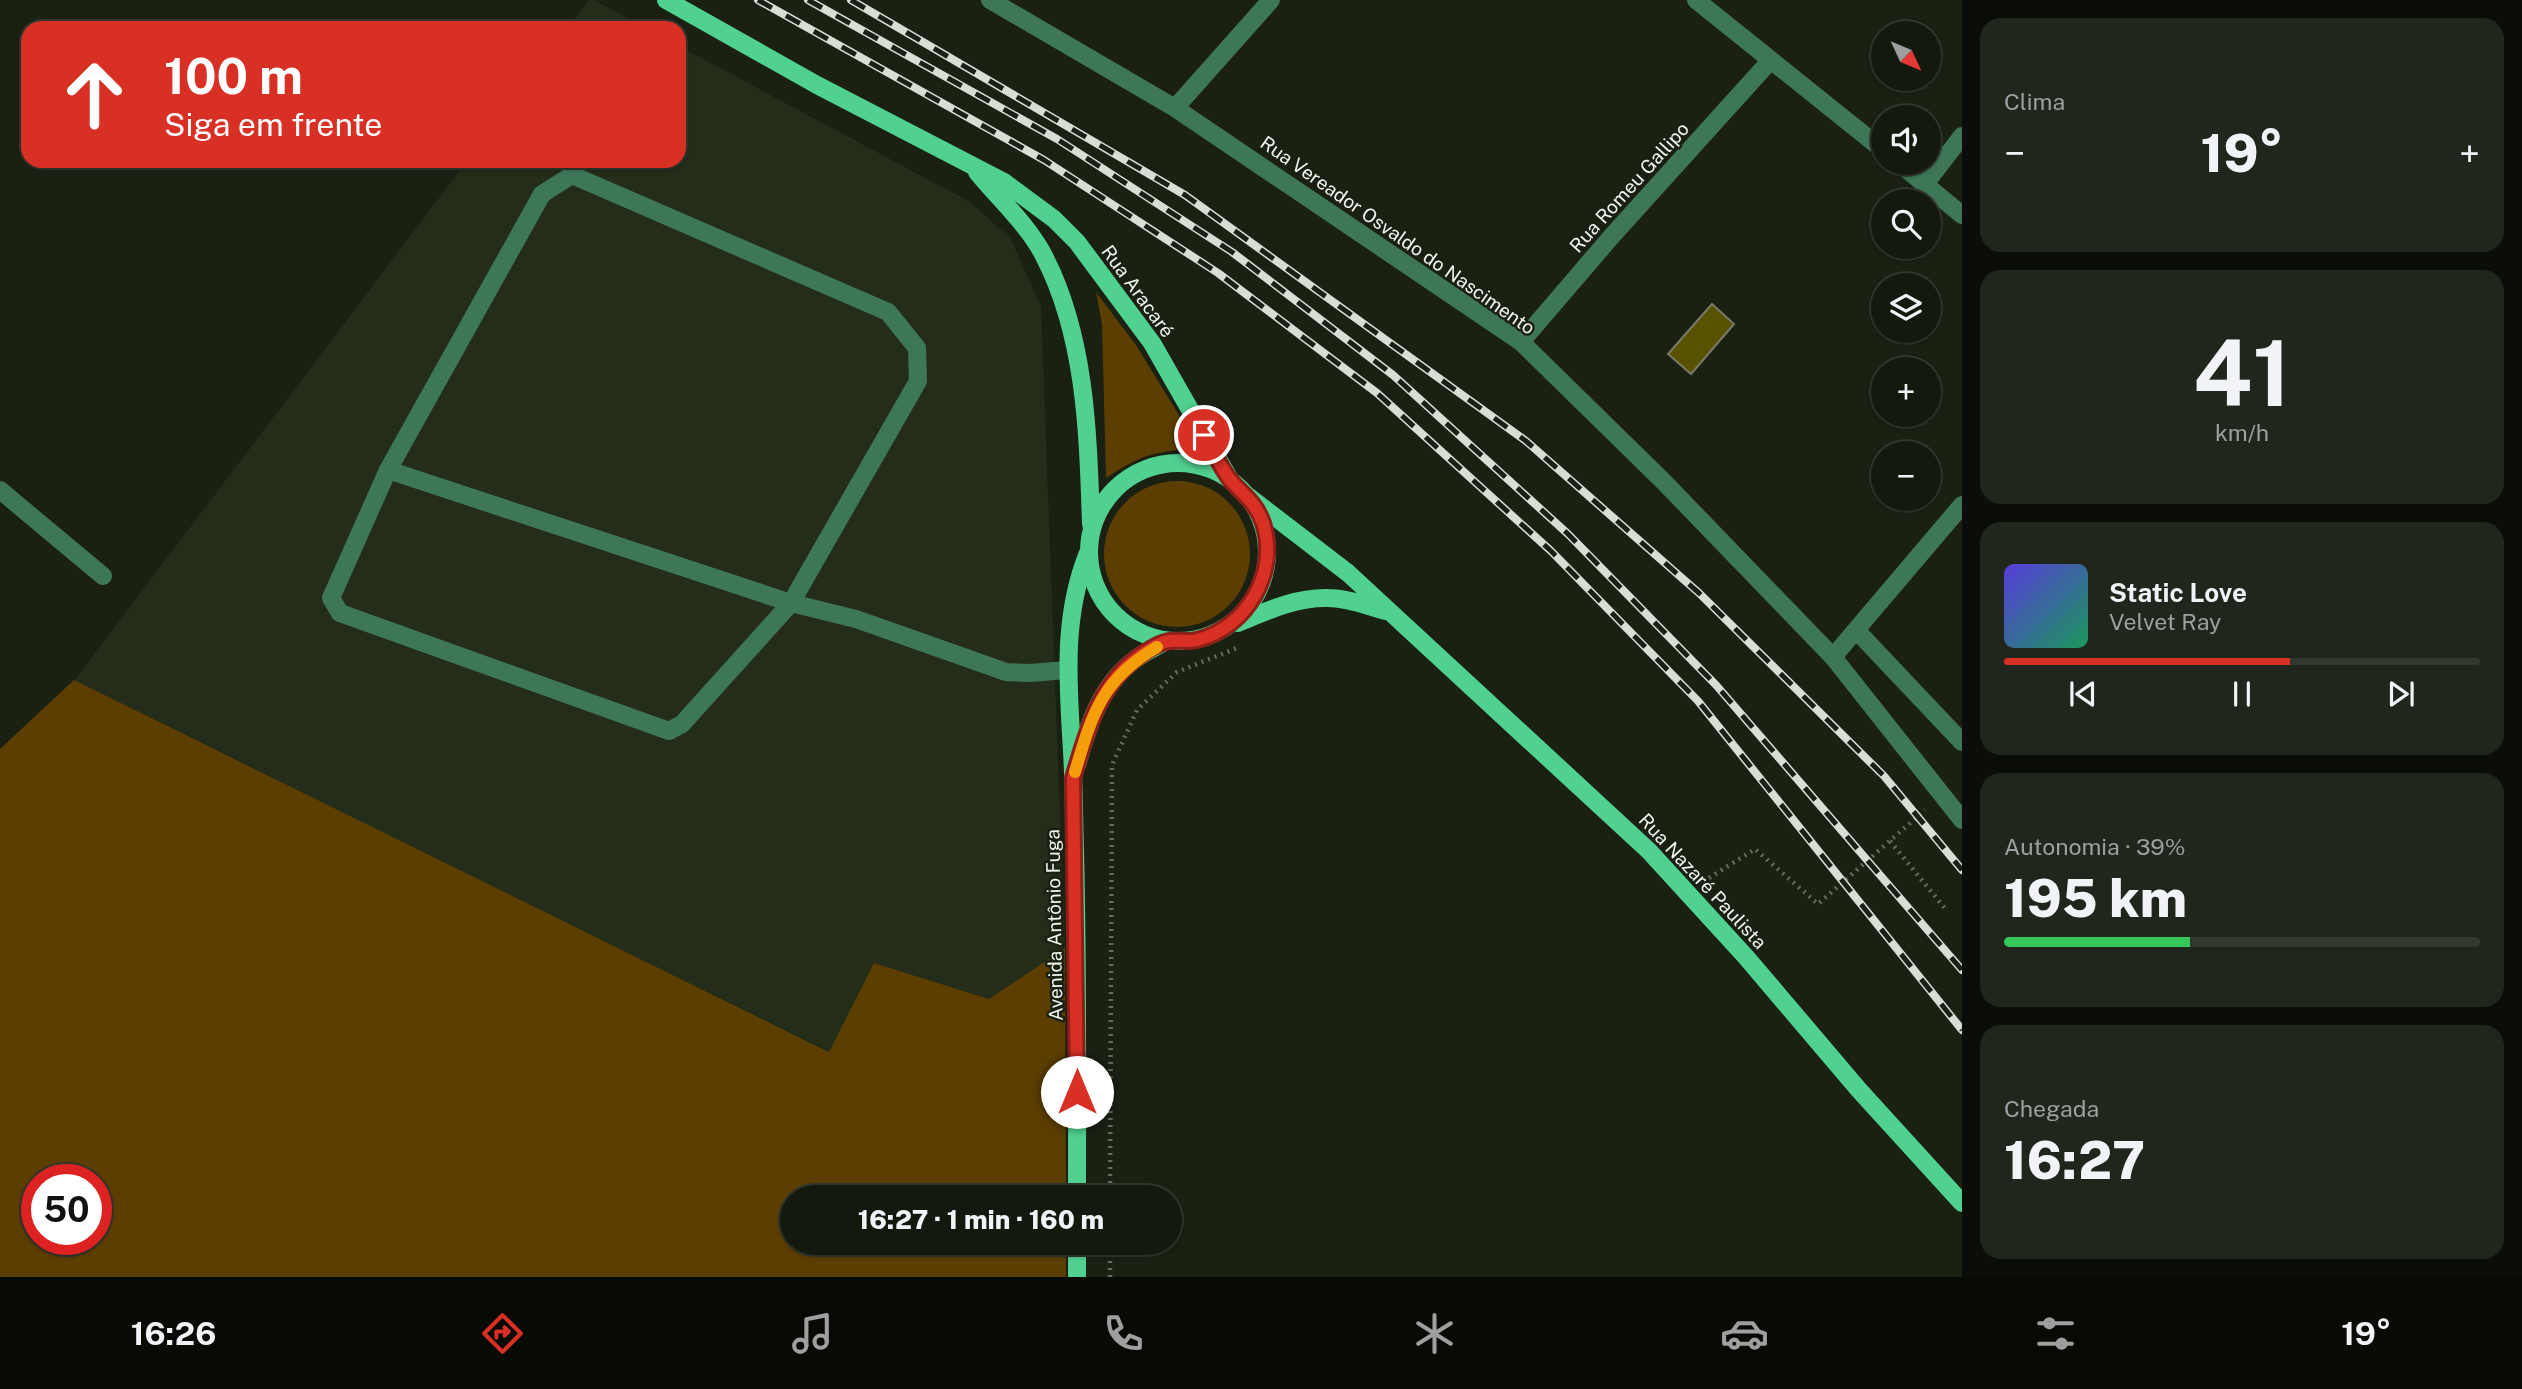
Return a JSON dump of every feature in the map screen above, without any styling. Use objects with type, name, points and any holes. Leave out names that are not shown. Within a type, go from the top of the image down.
[{"type":"main road","name":"Rua Aracaré","points":[[666,0],[817,85],[1004,183],[1054,219],[1077,242],[1152,344],[1229,478]]},
{"type":"main road","name":"Rua Aracaré","points":[[972,167],[1030,235],[1043,255],[1059,292],[1076,353],[1083,400],[1092,528]]},
{"type":"main road","points":[[1175,463],[1203,466],[1229,478],[1250,497],[1263,523],[1268,552],[1262,582],[1248,608],[1225,628],[1197,640],[1166,641],[1136,631],[1110,612],[1094,584],[1088,553],[1092,528],[1103,502],[1122,482],[1147,468],[1175,463]]},
{"type":"main road","name":"Rua Nazaré Paulista","points":[[1250,497],[1348,573],[1649,851],[1962,1203]]},
{"type":"main road","name":"Avenida Antônio Fuga","points":[[1077,1185],[1076,908],[1067,670],[1070,619],[1077,580],[1088,553]]},
{"type":"main road","name":"Rua Nazaré Paulista","points":[[1225,628],[1278,606],[1327,598],[1347,600],[1389,612]]},
{"type":"main road","name":"Avenida Antônio Fuga","points":[[1073,778],[1096,708],[1112,683],[1133,660],[1166,641]]},
{"type":"main road","points":[[1077,1255],[1077,1277]]},
{"type":"street","name":"Rua Vereador Osvaldo do Nascimento","points":[[989,0],[1175,108],[1521,342],[1664,482],[1833,657],[1962,820]]},
{"type":"street","points":[[1175,108],[1271,0]]},
{"type":"street","points":[[1699,1],[1871,141]]},
{"type":"street","name":"Rua Romeu Gallipo","points":[[1521,342],[1611,237],[1770,61]]},
{"type":"street","points":[[1925,184],[1962,136]]},
{"type":"street","points":[[572,175],[888,312],[917,348],[918,381],[790,603],[682,724],[669,731],[340,613],[331,598],[388,470],[542,194],[572,175]]},
{"type":"street","points":[[1914,175],[1962,215]]},
{"type":"street","points":[[388,470],[790,603],[856,619],[1006,672],[1067,670]]},
{"type":"street","points":[[0,490],[103,576]]},
{"type":"street","points":[[1833,657],[1962,505]]},
{"type":"street","points":[[1856,630],[1962,742]]},
{"type":"path","points":[[1111,1185],[1112,765],[1138,710],[1177,672],[1240,647]]},
{"type":"path","points":[[1701,871],[1710,879],[1755,849],[1818,904],[1934,803]]},
{"type":"path","points":[[1890,841],[1947,911]]},
{"type":"path","points":[[1110,1255],[1110,1277]]},
{"type":"shaded area","points":[[589,0],[594,0],[633,21],[573,21]]},
{"type":"shaded area","points":[[686,50],[970,202],[1011,239],[1041,307],[1065,948],[989,999],[874,963],[830,1052],[74,681],[462,168],[686,168]]},
{"type":"shaded area","points":[[1096,292],[1136,345],[1188,430],[1193,449],[1147,456],[1106,478],[1102,324]]},
{"type":"shaded area","points":[[1177,481],[1205,487],[1228,503],[1244,526],[1250,554],[1244,582],[1228,605],[1205,621],[1177,627],[1149,621],[1126,605],[1110,582],[1104,554],[1110,526],[1126,503],[1149,487]]},
{"type":"shaded area","points":[[74,680],[829,1052],[874,963],[989,999],[1065,948],[1066,1185],[780,1185],[780,1255],[1066,1255],[1066,1277],[0,1277],[0,749]]},
{"type":"building","points":[[1712,304],[1734,324],[1691,374],[1668,354]]},
{"type":"railway","points":[[758,0],[1044,160],[1218,273],[1377,393],[1551,551],[1698,701],[1962,1030]]},
{"type":"railway","points":[[808,0],[1057,139],[1232,252],[1393,375],[1568,534],[1716,685],[1962,970]]},
{"type":"railway","points":[[851,0],[1185,195],[1526,441],[1699,593],[1884,776],[1962,870]]},
{"type":"slow traffic","points":[[1075,772],[1096,708],[1112,683],[1133,660],[1157,647]]},
{"type":"route","points":[[1077,1092],[1073,778],[1088,729],[1096,708],[1112,683],[1133,660],[1166,641],[1197,640],[1225,628],[1248,608],[1262,582],[1268,552],[1263,523],[1250,497],[1229,478],[1204,435]]}]
